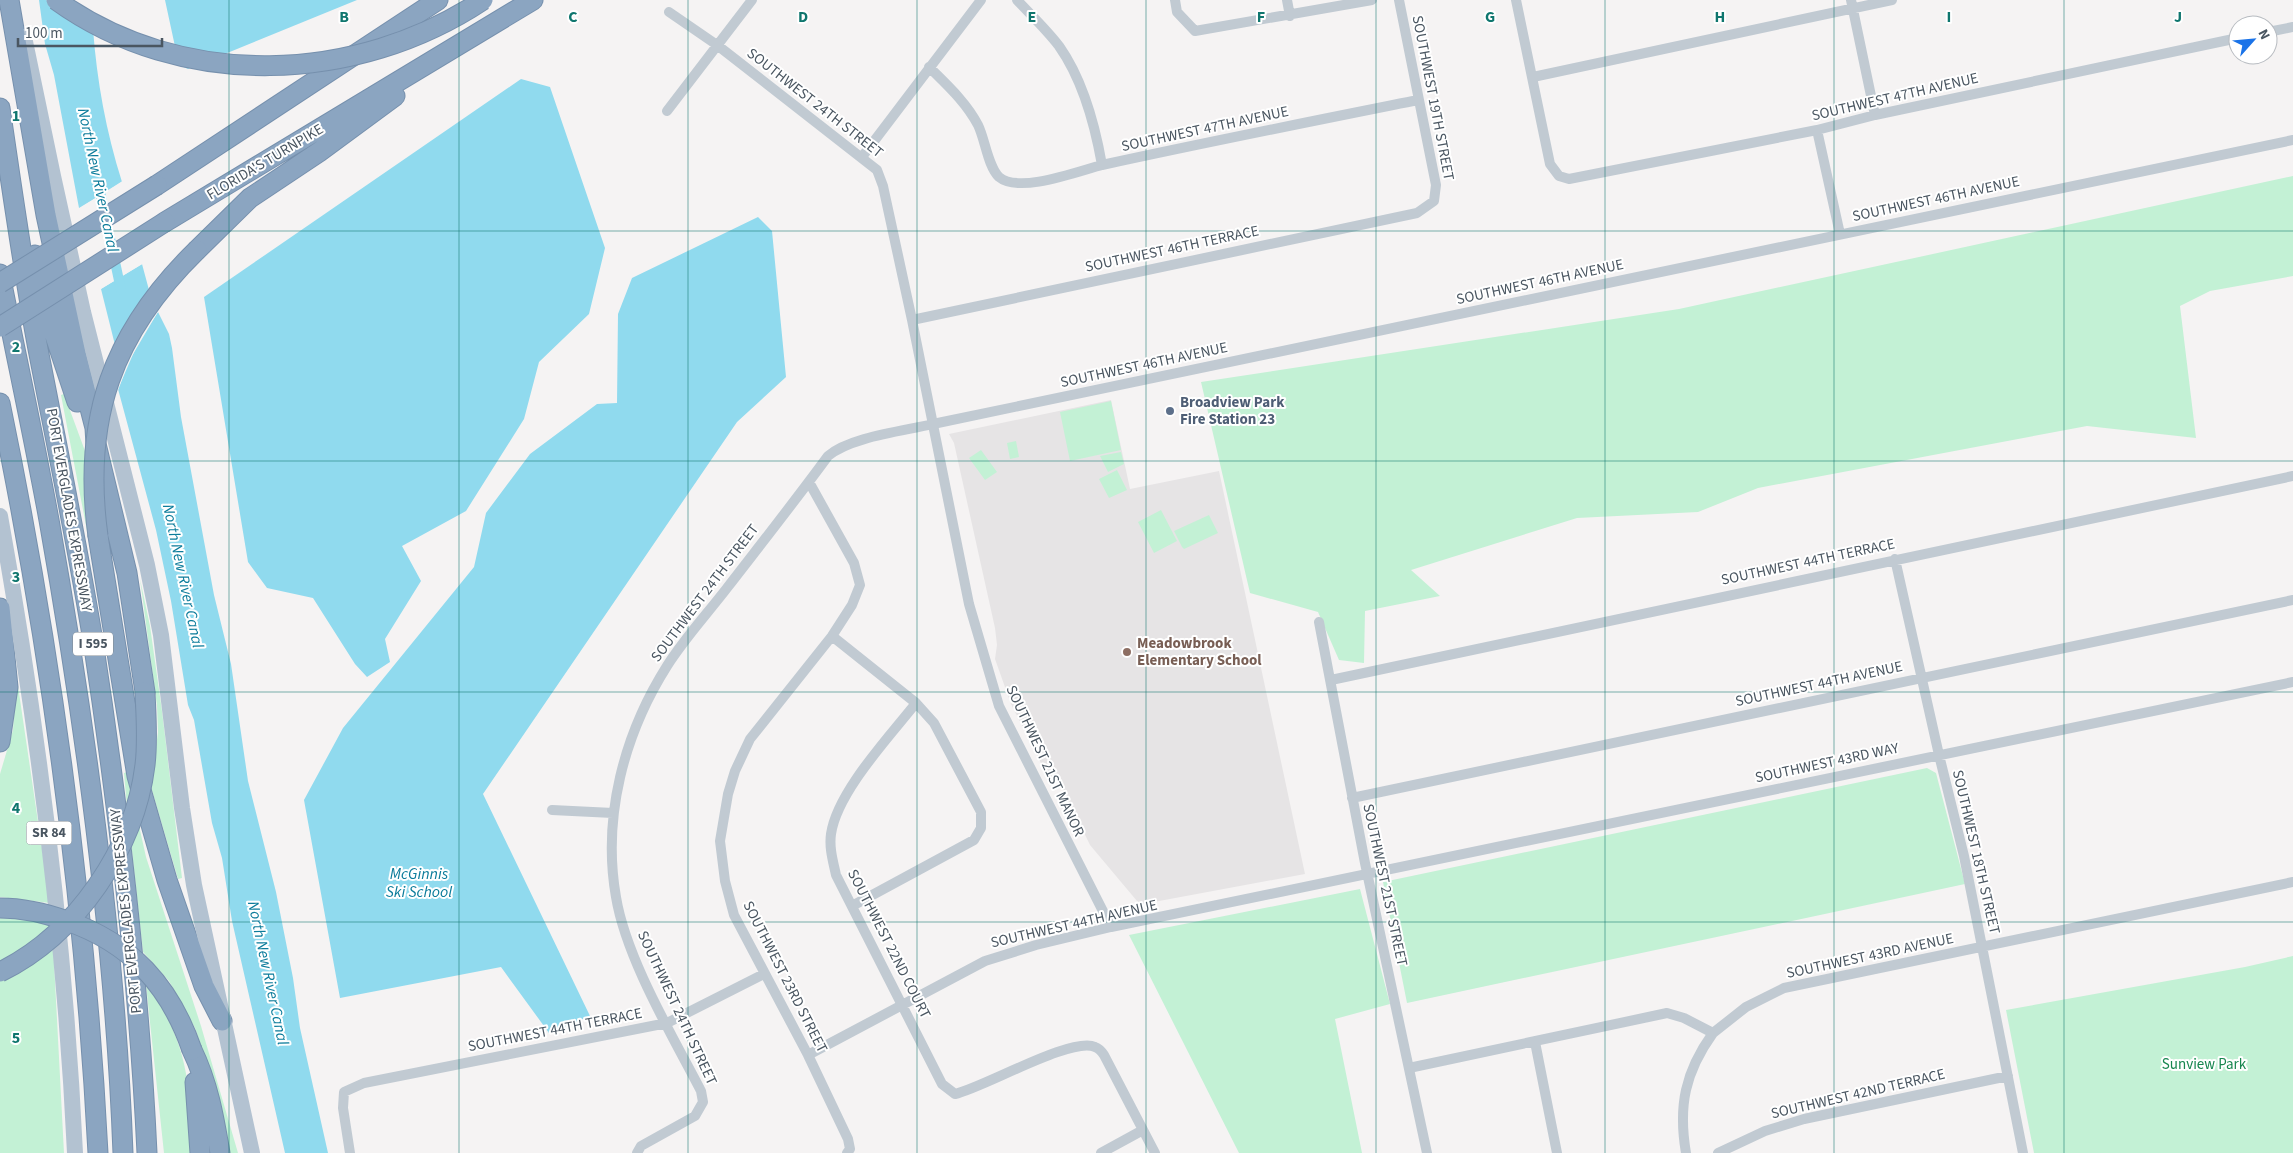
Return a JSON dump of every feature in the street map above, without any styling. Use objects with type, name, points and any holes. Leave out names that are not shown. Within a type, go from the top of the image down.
[{"type":"highway","points":[[0,972],[36,949],[74,914],[118,852],[134,812],[145,766],[146,747],[145,692],[127,573],[96,444],[95,428],[76,354],[46,214],[10,0]]},
{"type":"highway","points":[[56,0],[88,20],[132,41],[184,57],[254,66],[308,64],[338,60],[388,47],[439,26],[483,0]]},
{"type":"highway","points":[[0,283],[157,186],[438,0]]},
{"type":"highway","name":"FLORIDA'S TURNPIKE","points":[[0,327],[165,222],[533,0]]},
{"type":"highway","points":[[222,1021],[204,986],[170,888],[137,776],[94,504],[94,447],[100,411],[108,385],[126,344],[142,315],[164,285],[197,250],[250,198],[319,152],[489,28]]},
{"type":"highway","name":"PORT EVERGLADES EXPRESSWAY","points":[[0,108],[38,348],[66,485],[100,692],[127,900],[141,1056],[146,1153]]},
{"type":"highway","points":[[5,140],[53,332],[83,420],[96,444]]},
{"type":"highway","points":[[0,274],[48,517],[80,706],[105,913],[123,1153]]},
{"type":"highway","points":[[0,403],[44,641],[62,762],[83,942],[98,1153]]},
{"type":"highway","points":[[0,608],[8,687],[0,742]]},
{"type":"highway","points":[[0,908],[44,912],[92,930],[122,949],[148,972],[169,1000],[182,1024],[202,1072],[220,1153]]},
{"type":"highway","points":[[192,1050],[200,1153]]},
{"type":"main road","points":[[17,0],[83,312],[147,565],[160,635],[189,851],[222,1021],[252,1153]]},
{"type":"main road","name":"SR 84","points":[[0,516],[23,649],[52,856],[70,1046],[75,1153]]},
{"type":"street","points":[[667,111],[752,0]]},
{"type":"street","points":[[862,156],[981,0]]},
{"type":"street","points":[[1017,0],[1059,46],[1076,78],[1097,138],[1102,165]]},
{"type":"street","points":[[1175,0],[1177,12],[1195,31],[1290,16],[1372,0]]},
{"type":"street","points":[[1287,0],[1290,16]]},
{"type":"street","name":"SOUTHWEST 19TH STREET","points":[[1399,0],[1436,185],[1434,201]]},
{"type":"street","points":[[1516,0],[1533,77],[1852,4],[1892,0]]},
{"type":"street","points":[[1852,4],[1875,115]]},
{"type":"street","name":"SOUTHWEST 24TH STREET","points":[[669,12],[717,45],[862,156],[877,170],[883,186],[933,424]]},
{"type":"street","points":[[2278,30],[2293,27]]},
{"type":"street","name":"SOUTHWEST 47TH AVENUE","points":[[1533,77],[1550,164],[1559,176],[1569,179],[1817,130],[1875,115],[2228,40]]},
{"type":"street","name":"SOUTHWEST 47TH AVENUE","points":[[929,68],[959,96],[978,125],[993,168],[1000,177],[1012,183],[1028,184],[1102,165],[1418,100]]},
{"type":"street","points":[[1817,130],[1840,234]]},
{"type":"street","name":"SOUTHWEST 46TH AVENUE","points":[[809,482],[828,456],[842,446],[933,424],[2293,140]]},
{"type":"street","name":"SOUTHWEST 46TH TERRACE","points":[[912,320],[1417,213],[1434,201]]},
{"type":"street","name":"SOUTHWEST 21ST MANOR","points":[[933,424],[970,604],[1000,706],[1111,927]]},
{"type":"street","name":"SOUTHWEST 44TH TERRACE","points":[[1331,680],[2293,476]]},
{"type":"street","name":"SOUTHWEST 24TH STREET","points":[[637,1153],[641,1146],[695,1116],[703,1102],[700,1091],[628,938],[616,898],[613,870],[613,813],[629,744],[644,708],[667,666],[809,482]]},
{"type":"street","name":"SOUTHWEST 23RD STREET","points":[[809,482],[854,563],[860,585],[852,605],[832,636],[750,739],[735,771],[728,794],[720,841],[725,881],[734,915],[808,1055],[848,1139],[848,1151]]},
{"type":"street","name":"SOUTHWEST 18TH STREET","points":[[1895,559],[1964,856],[2023,1153]]},
{"type":"street","name":"SOUTHWEST 44TH AVENUE","points":[[1352,798],[2293,600]]},
{"type":"street","name":"SOUTHWEST 21ST STREET","points":[[1319,622],[1367,875],[1427,1153]]},
{"type":"street","points":[[832,636],[916,703],[934,723],[982,812],[981,828],[974,840],[852,906]]},
{"type":"street","name":"SOUTHWEST 43RD WAY","points":[[1367,875],[2293,682]]},
{"type":"street","name":"SOUTHWEST 22ND COURT","points":[[916,703],[867,766],[842,802],[831,832],[830,853],[836,875],[903,1003],[942,1084],[955,1094],[970,1090],[1025,1063],[1083,1045],[1096,1047],[1104,1055],[1143,1130]]},
{"type":"street","points":[[552,810],[613,813]]},
{"type":"street","name":"SOUTHWEST 44TH AVENUE","points":[[808,1055],[985,961],[1036,945],[1111,927],[1367,875]]},
{"type":"street","name":"SOUTHWEST 43RD AVENUE","points":[[1713,1033],[1746,1007],[1784,988],[2293,882]]},
{"type":"street","name":"SOUTHWEST 44TH TERRACE","points":[[350,1153],[343,1108],[344,1092],[364,1083],[667,1023],[764,974]]},
{"type":"street","points":[[1409,1068],[1667,1013],[1684,1018],[1713,1033],[1699,1052],[1689,1075],[1683,1101],[1682,1130],[1686,1153]]},
{"type":"street","points":[[1535,1042],[1557,1153]]},
{"type":"street","name":"SOUTHWEST 42ND TERRACE","points":[[1718,1153],[1765,1131],[1804,1119],[2008,1076]]},
{"type":"street","points":[[1101,1153],[1143,1130],[1155,1153]]},
{"type":"shaded area","name":"Meadowbrook Elementary School","points":[[1111,400],[1130,489],[1219,471],[1305,874],[1143,904],[1137,901],[1090,845],[1058,779],[1049,779],[1011,704],[995,659],[997,645],[995,628],[954,443],[949,434]]},
{"type":"green space","points":[[2293,176],[2293,276],[2210,291],[2180,306],[2196,438],[2087,426],[1758,488],[1698,512],[1577,518],[1411,570],[1440,596],[1365,611],[1364,663],[1339,660],[1318,612],[1250,593],[1201,382],[1679,309]]},
{"type":"green space","points":[[64,394],[85,451],[84,492],[88,536],[61,395]]},
{"type":"green space","points":[[1111,401],[1121,450],[1070,461],[1060,412]]},
{"type":"green space","points":[[1016,441],[1019,457],[1010,459],[1007,443]]},
{"type":"green space","points":[[981,450],[997,472],[985,480],[969,458]]},
{"type":"green space","points":[[1121,452],[1124,464],[1108,472],[1100,456]]},
{"type":"green space","points":[[1117,470],[1127,490],[1109,498],[1099,479]]},
{"type":"green space","points":[[1161,510],[1177,541],[1154,553],[1138,522]]},
{"type":"green space","points":[[1209,515],[1218,533],[1184,549],[1174,531]]},
{"type":"green space","points":[[140,579],[150,626],[162,711],[182,878],[178,879],[151,787],[158,732],[157,706]]},
{"type":"green space","points":[[16,686],[18,686],[50,903],[0,897],[0,774],[13,730]]},
{"type":"green space","points":[[1927,768],[1936,773],[1965,884],[1407,1003],[1383,882]]},
{"type":"green space","points":[[127,772],[146,857],[201,1026],[238,1153],[227,1153],[209,1068],[195,1028],[169,981],[143,952],[126,796],[124,773]]},
{"type":"green space","points":[[1360,889],[1390,1004],[1335,1019],[1362,1153],[1239,1153],[1129,935]]},
{"type":"green space","points":[[0,918],[28,919],[52,924],[64,1153],[0,1153]]},
{"type":"green space","name":"Sunview Park","points":[[2293,956],[2293,1153],[2034,1153],[2006,1010],[2245,967]]},
{"type":"green space","points":[[146,985],[171,1025],[179,1045],[188,1085],[194,1153],[164,1153]]},
{"type":"water","points":[[39,0],[46,0],[93,29],[103,106],[122,182],[79,208],[54,75],[45,44]]},
{"type":"water","points":[[165,0],[357,0],[188,69],[179,65]]},
{"type":"water","points":[[521,79],[550,87],[605,248],[589,314],[539,362],[524,419],[466,511],[402,546],[421,581],[385,639],[390,662],[367,677],[355,664],[313,598],[267,588],[248,562],[204,297]]},
{"type":"water","name":"McGinnis Ski School","points":[[758,217],[772,231],[786,377],[737,422],[483,794],[590,1016],[549,1033],[501,967],[340,998],[304,800],[343,728],[474,567],[486,513],[530,454],[597,404],[617,403],[618,314],[632,278]]},
{"type":"water","points":[[142,264],[149,290],[129,319],[115,345],[101,289]]},
{"type":"water","points":[[158,312],[169,334],[172,348],[181,417],[214,595],[231,664],[248,781],[276,892],[293,978],[300,1028],[328,1153],[285,1153],[232,921],[222,858],[212,823],[194,720],[188,705],[171,601],[156,530],[118,389],[137,345]]},
{"type":"pier","points":[[124,180],[123,184],[81,211],[77,210]]},
{"type":"pier","points":[[140,262],[144,263],[99,290],[100,287]]},
{"type":"pier","points":[[157,310],[159,310],[129,361],[117,393],[116,390],[127,360]]},
{"type":"waterway","name":"North New River Canal","points":[[98,182],[121,290]]},
{"type":"place","name":"Broadview Park Fire Station 23","points":[[1170,411]]},
{"type":"place","name":"Meadowbrook Elementary School","points":[[1127,652]]}]
